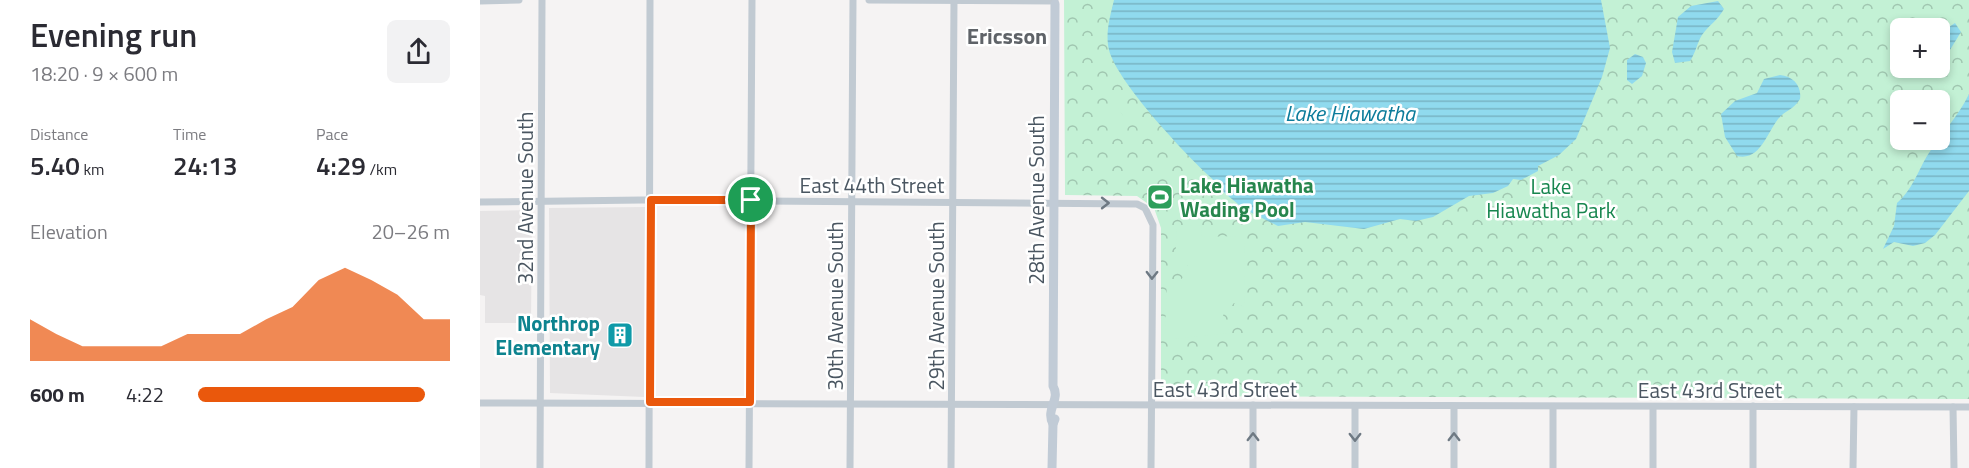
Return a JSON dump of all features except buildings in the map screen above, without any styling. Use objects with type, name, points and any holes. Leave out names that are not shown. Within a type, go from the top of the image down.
[{"type":"street","points":[[480,1],[519,0]]},
{"type":"street","name":"32nd Avenue South","points":[[540,468],[542,0]]},
{"type":"street","points":[[649,468],[650,0]]},
{"type":"street","points":[[749,468],[752,0]]},
{"type":"street","name":"30th Avenue South","points":[[850,468],[853,0]]},
{"type":"street","points":[[869,0],[1055,2]]},
{"type":"street","name":"29th Avenue South","points":[[951,468],[954,0]]},
{"type":"street","name":"28th Avenue South","points":[[1052,468],[1053,424],[1050,413],[1055,397],[1053,386],[1055,15],[1053,9],[1055,2]]},
{"type":"street","name":"East 44th Street","points":[[480,202],[751,200],[1137,204],[1145,208],[1151,216],[1151,405]]},
{"type":"street","name":"East 43rd Street","points":[[480,403],[1969,407]]},
{"type":"street","points":[[1151,405],[1151,468]]},
{"type":"street","points":[[1253,405],[1253,468]]},
{"type":"street","points":[[1355,406],[1355,468]]},
{"type":"street","points":[[1454,406],[1454,468]]},
{"type":"street","points":[[1753,406],[1753,468]]},
{"type":"street","points":[[1553,407],[1553,468]]},
{"type":"street","points":[[1653,407],[1653,468]]},
{"type":"street","points":[[1853,468],[1854,407]]},
{"type":"street","points":[[1953,407],[1954,468]]},
{"type":"shaded area","points":[[645,207],[644,397],[550,393],[549,208]]},
{"type":"shaded area","points":[[532,210],[531,323],[485,323],[485,296],[480,295],[480,211]]},
{"type":"green space","name":"Lake Hiawatha Park","points":[[1064,0],[1969,0],[1969,399],[1161,396],[1161,228],[1154,208],[1137,196],[1065,195]]},
{"type":"green space","points":[[1114,101],[1129,125],[1114,135],[1099,111]]},
{"type":"green space","points":[[1177,225],[1202,226],[1201,237],[1238,236],[1245,242],[1244,307],[1234,303],[1223,315],[1230,333],[1172,339],[1165,333],[1167,279],[1180,281],[1189,269],[1187,265],[1175,265]]},
{"type":"water","name":"Lake Hiawatha","points":[[1114,0],[1601,0],[1610,48],[1602,77],[1576,139],[1559,155],[1538,166],[1538,171],[1521,180],[1513,179],[1508,186],[1493,193],[1469,196],[1433,217],[1416,221],[1400,219],[1364,229],[1305,222],[1278,226],[1244,209],[1215,185],[1216,182],[1172,139],[1125,81],[1115,64],[1108,44],[1108,25]]},
{"type":"water","points":[[1718,1],[1724,9],[1702,35],[1690,61],[1675,63],[1672,52],[1678,17],[1691,6]]},
{"type":"water","points":[[1955,23],[1961,32],[1950,50],[1950,26]]},
{"type":"water","points":[[1635,54],[1643,57],[1646,63],[1642,76],[1632,84],[1627,80],[1627,60]]},
{"type":"water","points":[[1780,75],[1796,82],[1800,90],[1800,99],[1778,119],[1759,149],[1753,154],[1737,156],[1725,137],[1721,114],[1735,101],[1757,93],[1764,79]]},
{"type":"water","points":[[1969,94],[1969,191],[1935,235],[1925,243],[1913,246],[1894,242],[1883,249],[1894,226],[1897,203],[1910,187],[1927,156],[1931,150],[1950,150],[1950,124]]},
{"type":"place","name":"Lake Hiawatha Wading Pool","points":[[1160,197]]},
{"type":"place","name":"Northrop Elementary","points":[[620,335]]},
{"type":"district","name":"Ericsson","points":[[1007,36]]},
{"type":"route","points":[[651,200],[751,200],[750,402],[650,402],[651,200]]}]
